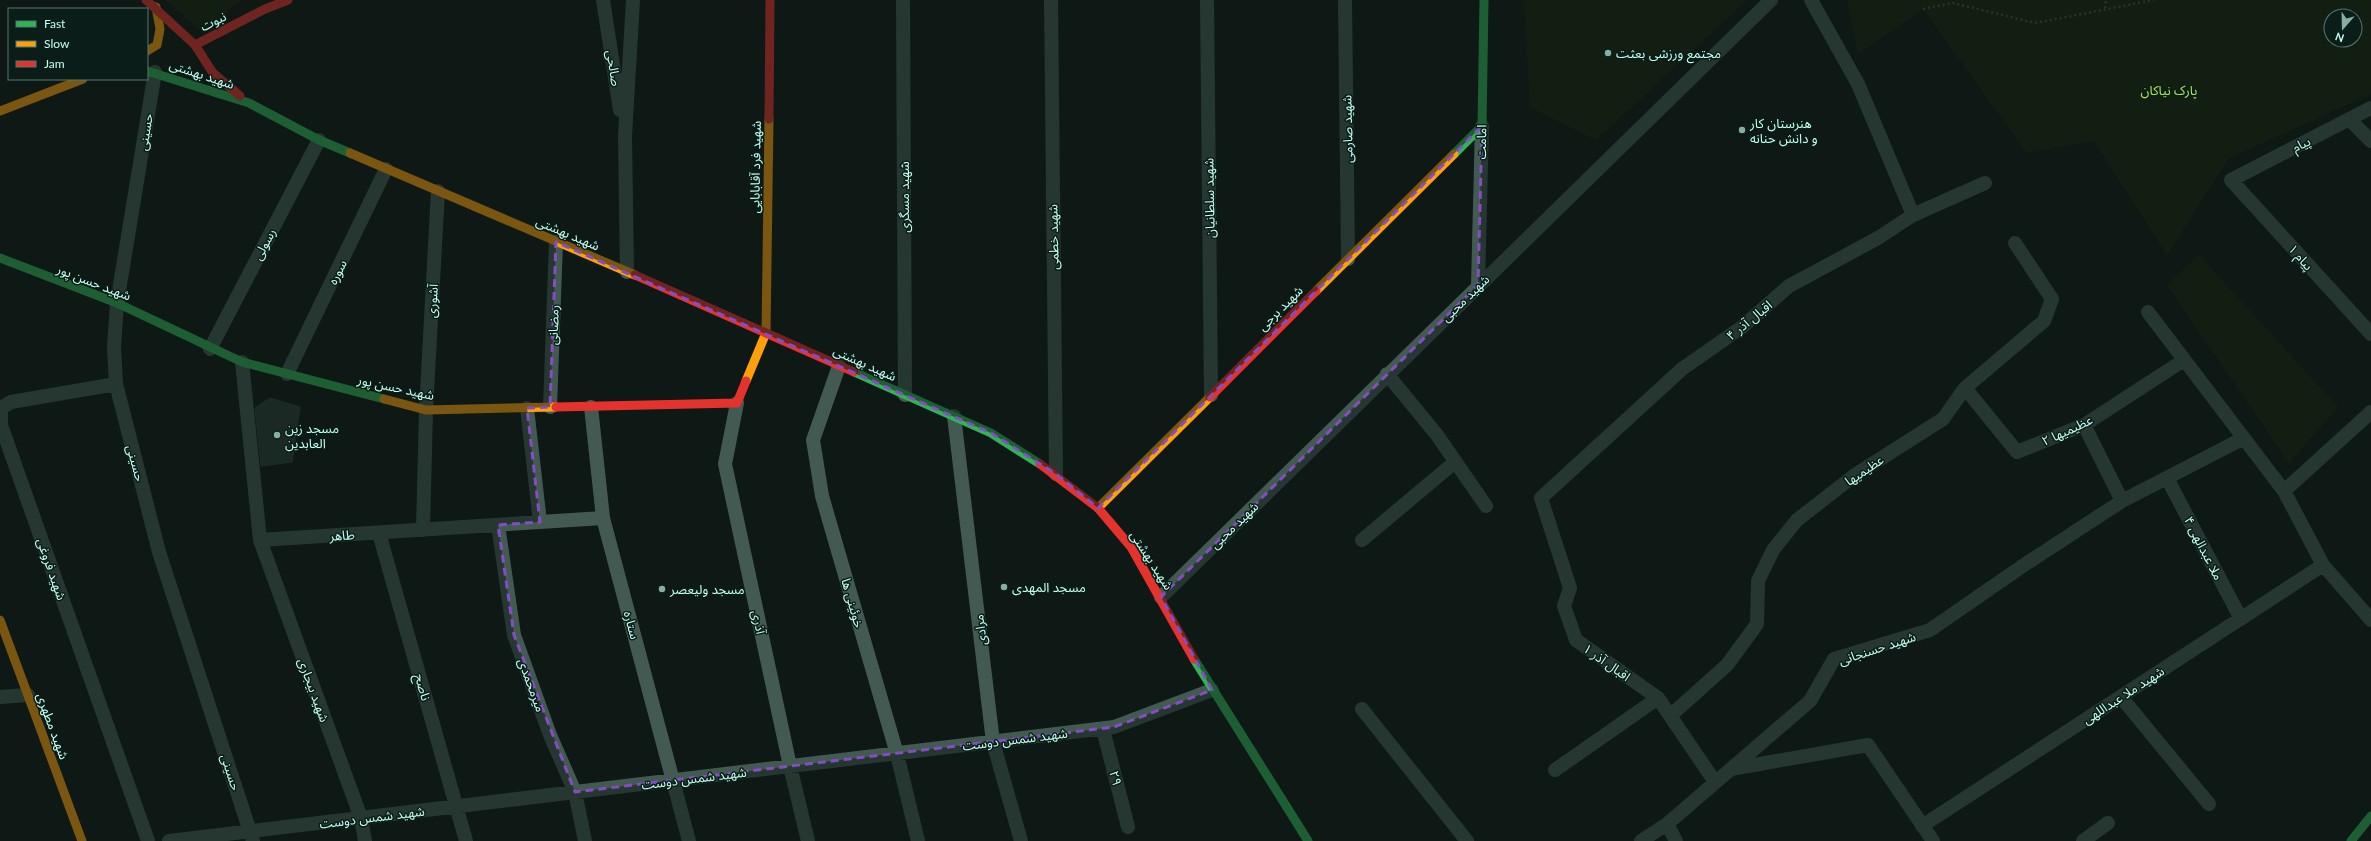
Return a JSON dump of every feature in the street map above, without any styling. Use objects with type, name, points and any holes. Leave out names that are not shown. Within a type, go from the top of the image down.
[{"type":"street","name":"شهید بهشتی","points":[[146,0],[156,7],[195,45],[213,73],[249,103]]},
{"type":"street","name":"نبوت","points":[[195,45],[264,4],[288,0]]},
{"type":"street","name":"صالحی","points":[[603,0],[624,136]]},
{"type":"street","name":"صالحی","points":[[627,272],[624,136],[633,0]]},
{"type":"street","name":"شهید فرد آقابابایی","points":[[766,333],[770,0]]},
{"type":"street","name":"شهید مسگری","points":[[902,0],[905,395]]},
{"type":"street","name":"شهید خطمی","points":[[1051,0],[1056,474]]},
{"type":"street","name":"شهید سلطانیان","points":[[1207,0],[1211,395]]},
{"type":"street","name":"شهید صارمی","points":[[1345,0],[1348,258]]},
{"type":"street","name":"امامت","points":[[1478,284],[1484,0]]},
{"type":"street","name":"شهید محبی","points":[[1161,597],[1478,284],[1771,0]]},
{"type":"street","points":[[1811,0],[1858,84],[1913,215]]},
{"type":"street","points":[[148,50],[157,44],[160,29],[156,7]]},
{"type":"street","name":"شهید بهشتی","points":[[151,72],[249,103],[319,140],[627,272],[991,432],[1056,474],[1098,508],[1132,547],[1212,690],[1308,841]]},
{"type":"street","name":"حسینی","points":[[151,72],[117,303],[114,347],[116,384],[159,552],[252,836]]},
{"type":"street","points":[[0,111],[80,80]]},
{"type":"street","name":"پیام","points":[[2231,180],[2371,108]]},
{"type":"street","points":[[2349,119],[2371,141]]},
{"type":"street","name":"شهید برجی","points":[[1098,508],[1482,126]]},
{"type":"street","name":"رسولی","points":[[210,349],[319,140]]},
{"type":"street","name":"سوره","points":[[287,374],[386,169]]},
{"type":"street","name":"پیام ۱","points":[[2231,180],[2371,334]]},
{"type":"street","name":"اقبال آذر ۴","points":[[1541,498],[1682,369],[1742,327],[1789,286],[1878,238],[1913,215],[1985,183]]},
{"type":"street","name":"آشوری","points":[[423,530],[426,410],[438,191]]},
{"type":"street","name":"رمضانی","points":[[550,407],[556,242]]},
{"type":"street","name":"عظیمیها","points":[[1670,716],[1727,665],[1757,624],[1758,581],[1772,550],[1797,520],[1855,475],[1943,419],[1965,388],[2044,321],[2052,299],[2015,243]]},
{"type":"street","name":"شهید حسن پور","points":[[0,258],[117,303],[210,349],[242,362],[426,410],[737,403]]},
{"type":"street","points":[[2148,312],[2284,491],[2323,565],[2371,620]]},
{"type":"street","points":[[737,403],[766,333]]},
{"type":"street","name":"عظیمیها ۲","points":[[1965,388],[2018,452],[2084,425],[2184,360]]},
{"type":"street","points":[[242,362],[260,540]]},
{"type":"street","name":"خوئینی ها","points":[[838,366],[813,440],[822,496],[897,754],[918,841]]},
{"type":"street","points":[[1387,374],[1437,435],[1486,506]]},
{"type":"street","name":"شهید فروغی","points":[[116,384],[11,402],[1,408],[1,425],[148,841]]},
{"type":"street","name":"آذری","points":[[737,403],[725,464],[790,766],[808,841]]},
{"type":"street","name":"ستاره","points":[[591,407],[603,518],[675,780],[689,841]]},
{"type":"street","points":[[527,408],[540,522]]},
{"type":"street","points":[[2284,491],[2371,412]]},
{"type":"street","name":"مرادی","points":[[954,416],[993,742],[1021,841]]},
{"type":"street","points":[[2084,425],[2122,501]]},
{"type":"street","name":"شهید حسنجانی","points":[[1641,841],[1667,824],[1810,701],[1834,659],[1930,630],[2024,565],[2122,501],[2244,438]]},
{"type":"street","points":[[1362,540],[1455,462]]},
{"type":"street","name":"ملا عبدالهی ۴","points":[[2167,478],[2241,619]]},
{"type":"street","name":"اقبال آذر ۱","points":[[1541,498],[1570,588],[1564,606],[1576,640],[1658,698],[1715,782]]},
{"type":"street","name":"طاهر","points":[[260,540],[603,518]]},
{"type":"street","name":"میرمحمدی","points":[[498,525],[514,635],[550,735],[575,792],[585,841]]},
{"type":"street","name":"ناصح","points":[[379,532],[458,806],[466,841]]},
{"type":"street","name":"شهید بیجاری","points":[[260,540],[360,818],[365,841]]},
{"type":"street","name":"شهید ملا عبداللهی","points":[[1922,826],[2323,565]]},
{"type":"street","name":"شهید مطهری","points":[[0,620],[82,841]]},
{"type":"street","name":"شهید شمس دوست","points":[[169,841],[252,836],[360,818],[1103,729],[1114,727],[1212,690]]},
{"type":"street","points":[[0,698],[28,696]]},
{"type":"street","points":[[2121,697],[2209,804]]},
{"type":"street","points":[[1555,770],[1658,698]]},
{"type":"street","points":[[1362,709],[1467,841]]},
{"type":"street","name":"۲۹","points":[[1103,729],[1128,827]]},
{"type":"street","points":[[1730,769],[1868,745],[1933,841]]},
{"type":"street","points":[[2352,841],[2371,816]]},
{"type":"street","points":[[2083,841],[2108,823]]},
{"type":"street","points":[[1667,824],[1676,841]]},
{"type":"path","points":[[2105,8],[2106,0]]},
{"type":"path","points":[[1923,9],[1953,3],[2035,23],[2105,8],[2154,0]]},
{"type":"highlighted area","points":[[1482,126],[1478,285],[1161,597],[1212,690],[1114,727],[575,792],[514,635],[498,525],[540,522],[527,408],[550,407],[556,242],[991,433],[1056,474],[1098,508]]},
{"type":"green space","points":[[166,0],[240,0],[203,33]]},
{"type":"green space","name":"مجتمع ورزشی بعثت","points":[[1524,0],[1747,0],[1596,140],[1530,107]]},
{"type":"green space","name":"پارک نیاکان","points":[[1847,0],[2371,0],[2371,94],[2229,158],[2167,255],[2094,141],[2027,153],[1923,9],[1858,54]]},
{"type":"green space","points":[[2199,255],[2338,407],[2289,463],[2167,285]]},
{"type":"building","name":"مسجد زین العابدین","points":[[270,398],[300,407],[292,462],[261,466],[255,408]]},
{"type":"traffic: fast","points":[[1454,154],[1482,126],[1484,0]]},
{"type":"traffic: fast","points":[[148,71],[249,103],[319,140],[350,153]]},
{"type":"traffic: fast","points":[[0,258],[117,303],[242,362],[384,399]]},
{"type":"traffic: fast","points":[[854,372],[991,433],[1040,464]]},
{"type":"traffic: fast","points":[[1194,659],[1308,841]]},
{"type":"traffic: fast","points":[[2351,841],[2371,816]]},
{"type":"traffic: slow","points":[[148,50],[157,45],[160,29],[156,7]]},
{"type":"traffic: slow","points":[[0,111],[80,80]]},
{"type":"traffic: slow","points":[[746,381],[766,333],[769,119]]},
{"type":"traffic: slow","points":[[350,153],[635,275]]},
{"type":"traffic: slow","points":[[1316,291],[1454,154]]},
{"type":"traffic: slow","points":[[1098,508],[1210,397]]},
{"type":"traffic: slow","points":[[384,399],[426,410],[556,407]]},
{"type":"traffic: slow","points":[[0,620],[82,841]]},
{"type":"traffic: jam","points":[[146,0],[195,45],[213,73],[240,96]]},
{"type":"traffic: jam","points":[[195,45],[265,9],[288,0]]},
{"type":"traffic: jam","points":[[769,119],[770,0]]},
{"type":"traffic: jam","points":[[635,275],[854,372]]},
{"type":"traffic: jam","points":[[1210,397],[1316,291]]},
{"type":"traffic: jam","points":[[556,407],[737,403],[746,381]]},
{"type":"traffic: jam","points":[[1040,464],[1098,508],[1131,547],[1194,659]]},
{"type":"place","name":"مجتمع ورزشی بعثت","points":[[1608,53]]},
{"type":"place","name":"هنرستان کار و دانش حنانه","points":[[1742,130]]},
{"type":"place","name":"مسجد زین العابدین","points":[[277,435]]},
{"type":"place","name":"مسجد المهدی","points":[[1004,587]]},
{"type":"place","name":"مسجد ولیعصر","points":[[662,589]]}]
